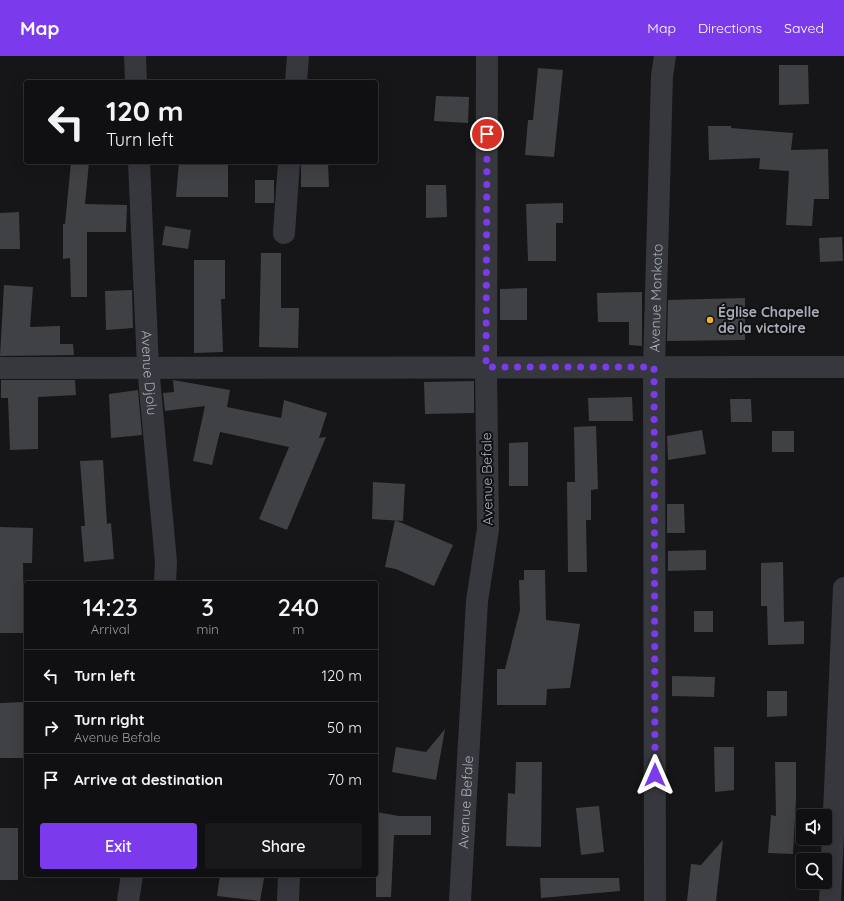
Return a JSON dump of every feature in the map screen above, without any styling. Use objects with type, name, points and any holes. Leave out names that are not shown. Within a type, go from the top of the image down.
[{"type":"street","points":[[135,56],[136,80]]},
{"type":"street","points":[[296,80],[298,56]]},
{"type":"street","name":"Avenue Befale","points":[[460,901],[477,601],[488,529],[486,367],[487,56]]},
{"type":"street","name":"Avenue Monkoto","points":[[655,901],[654,367],[662,76],[665,56]]},
{"type":"street","name":"Avenue Djolu","points":[[140,164],[148,367],[166,562],[165,581]]},
{"type":"street","points":[[284,233],[289,164]]},
{"type":"street","points":[[0,368],[844,367]]},
{"type":"street","points":[[830,901],[844,588]]},
{"type":"street","points":[[128,901],[132,877]]},
{"type":"street","points":[[288,901],[289,877]]},
{"type":"building","points":[[779,65],[808,65],[809,104],[779,105]]},
{"type":"building","points":[[538,68],[563,70],[554,157],[525,155],[528,120],[533,120]]},
{"type":"building","points":[[436,96],[469,97],[468,123],[434,121]]},
{"type":"building","points":[[708,126],[731,126],[731,128],[793,133],[791,150],[828,149],[829,199],[814,199],[812,226],[786,225],[789,171],[759,169],[760,158],[709,160]]},
{"type":"building","points":[[71,164],[89,164],[85,204],[127,205],[126,232],[87,232],[87,297],[71,297],[70,258],[63,259],[63,224],[65,224]]},
{"type":"building","points":[[179,164],[228,164],[228,197],[176,197]]},
{"type":"building","points":[[301,164],[328,164],[329,187],[301,187]]},
{"type":"building","points":[[255,180],[274,180],[274,203],[255,203]]},
{"type":"building","points":[[426,185],[446,185],[447,217],[426,218]]},
{"type":"building","points":[[563,203],[563,223],[556,223],[556,261],[528,261],[526,204]]},
{"type":"building","points":[[19,212],[20,249],[0,249],[0,213]]},
{"type":"building","points":[[165,226],[191,230],[188,249],[162,245]]},
{"type":"building","points":[[842,237],[843,261],[820,262],[819,238]]},
{"type":"building","points":[[261,253],[281,253],[281,308],[299,308],[298,348],[259,347]]},
{"type":"building","points":[[194,260],[225,260],[225,299],[221,299],[223,352],[194,353]]},
{"type":"building","points":[[4,285],[33,287],[30,327],[60,326],[60,344],[73,344],[74,355],[0,356]]},
{"type":"building","points":[[527,288],[527,320],[500,320],[500,289]]},
{"type":"building","points":[[132,290],[133,328],[106,330],[105,291]]},
{"type":"building","points":[[642,292],[642,346],[629,345],[629,322],[598,322],[597,293]]},
{"type":"building","name":"Église Chapelle de la victoire","points":[[745,298],[745,340],[667,341],[668,300]]},
{"type":"building","points":[[1,380],[75,380],[76,395],[38,397],[38,449],[10,450],[8,398],[1,398]]},
{"type":"building","points":[[173,380],[230,390],[227,407],[281,418],[284,400],[327,413],[319,438],[326,437],[287,530],[259,519],[289,447],[220,432],[212,465],[193,461],[205,406],[165,411],[163,393],[174,392]]},
{"type":"building","points":[[474,381],[474,413],[425,414],[424,382]]},
{"type":"building","points":[[138,390],[142,435],[111,438],[109,394]]},
{"type":"building","points":[[632,397],[633,421],[589,421],[588,398]]},
{"type":"building","points":[[730,399],[751,399],[752,422],[731,422]]},
{"type":"building","points":[[596,426],[598,489],[591,490],[591,520],[586,520],[587,572],[568,572],[567,482],[575,482],[574,427]]},
{"type":"building","points":[[702,430],[706,454],[668,460],[667,436]]},
{"type":"building","points":[[772,431],[794,431],[794,452],[772,452]]},
{"type":"building","points":[[528,442],[528,486],[509,486],[509,443]]},
{"type":"building","points":[[103,460],[107,524],[111,523],[114,559],[84,562],[81,526],[85,526],[80,461]]},
{"type":"building","points":[[373,482],[405,484],[403,521],[372,519]]},
{"type":"building","points":[[667,504],[684,504],[685,533],[667,533]]},
{"type":"building","points":[[395,520],[453,545],[434,586],[396,569],[385,567]]},
{"type":"building","points":[[0,527],[33,528],[32,563],[23,563],[24,633],[0,633]]},
{"type":"building","points":[[706,550],[706,570],[668,571],[668,551]]},
{"type":"building","points":[[783,562],[784,622],[804,621],[804,644],[768,645],[767,606],[761,606],[761,563]]},
{"type":"building","points":[[524,570],[545,570],[546,620],[580,624],[570,688],[547,689],[546,705],[497,705],[497,669],[505,669],[520,610],[519,580],[524,580]]},
{"type":"building","points":[[694,611],[713,611],[713,632],[694,632]]},
{"type":"building","points":[[672,676],[715,677],[714,697],[672,696]]},
{"type":"building","points":[[767,691],[787,691],[787,716],[767,717]]},
{"type":"building","points":[[24,702],[24,758],[0,758],[0,703]]},
{"type":"building","points":[[445,729],[436,780],[392,772],[396,747],[426,752]]},
{"type":"building","points":[[714,747],[734,747],[734,790],[715,792]]},
{"type":"building","points":[[516,762],[542,762],[541,847],[506,846],[508,793],[515,794]]},
{"type":"building","points":[[775,762],[796,762],[796,800],[793,854],[768,853],[771,815],[776,816]]},
{"type":"building","points":[[599,806],[604,852],[581,855],[576,808]]},
{"type":"building","points":[[378,812],[399,816],[431,816],[431,835],[394,835],[391,897],[376,897],[376,877],[378,877]]},
{"type":"building","points":[[0,828],[18,828],[18,880],[0,880]]},
{"type":"building","points":[[723,840],[716,901],[687,901],[691,864],[701,865]]},
{"type":"building","points":[[220,877],[264,878],[260,901],[217,896]]},
{"type":"building","points":[[540,878],[619,878],[620,891],[541,898]]},
{"type":"place","name":"Église Chapelle de la victoire","points":[[710,320]]},
{"type":"route","points":[[487,134],[486,367],[654,367],[655,775]]}]
